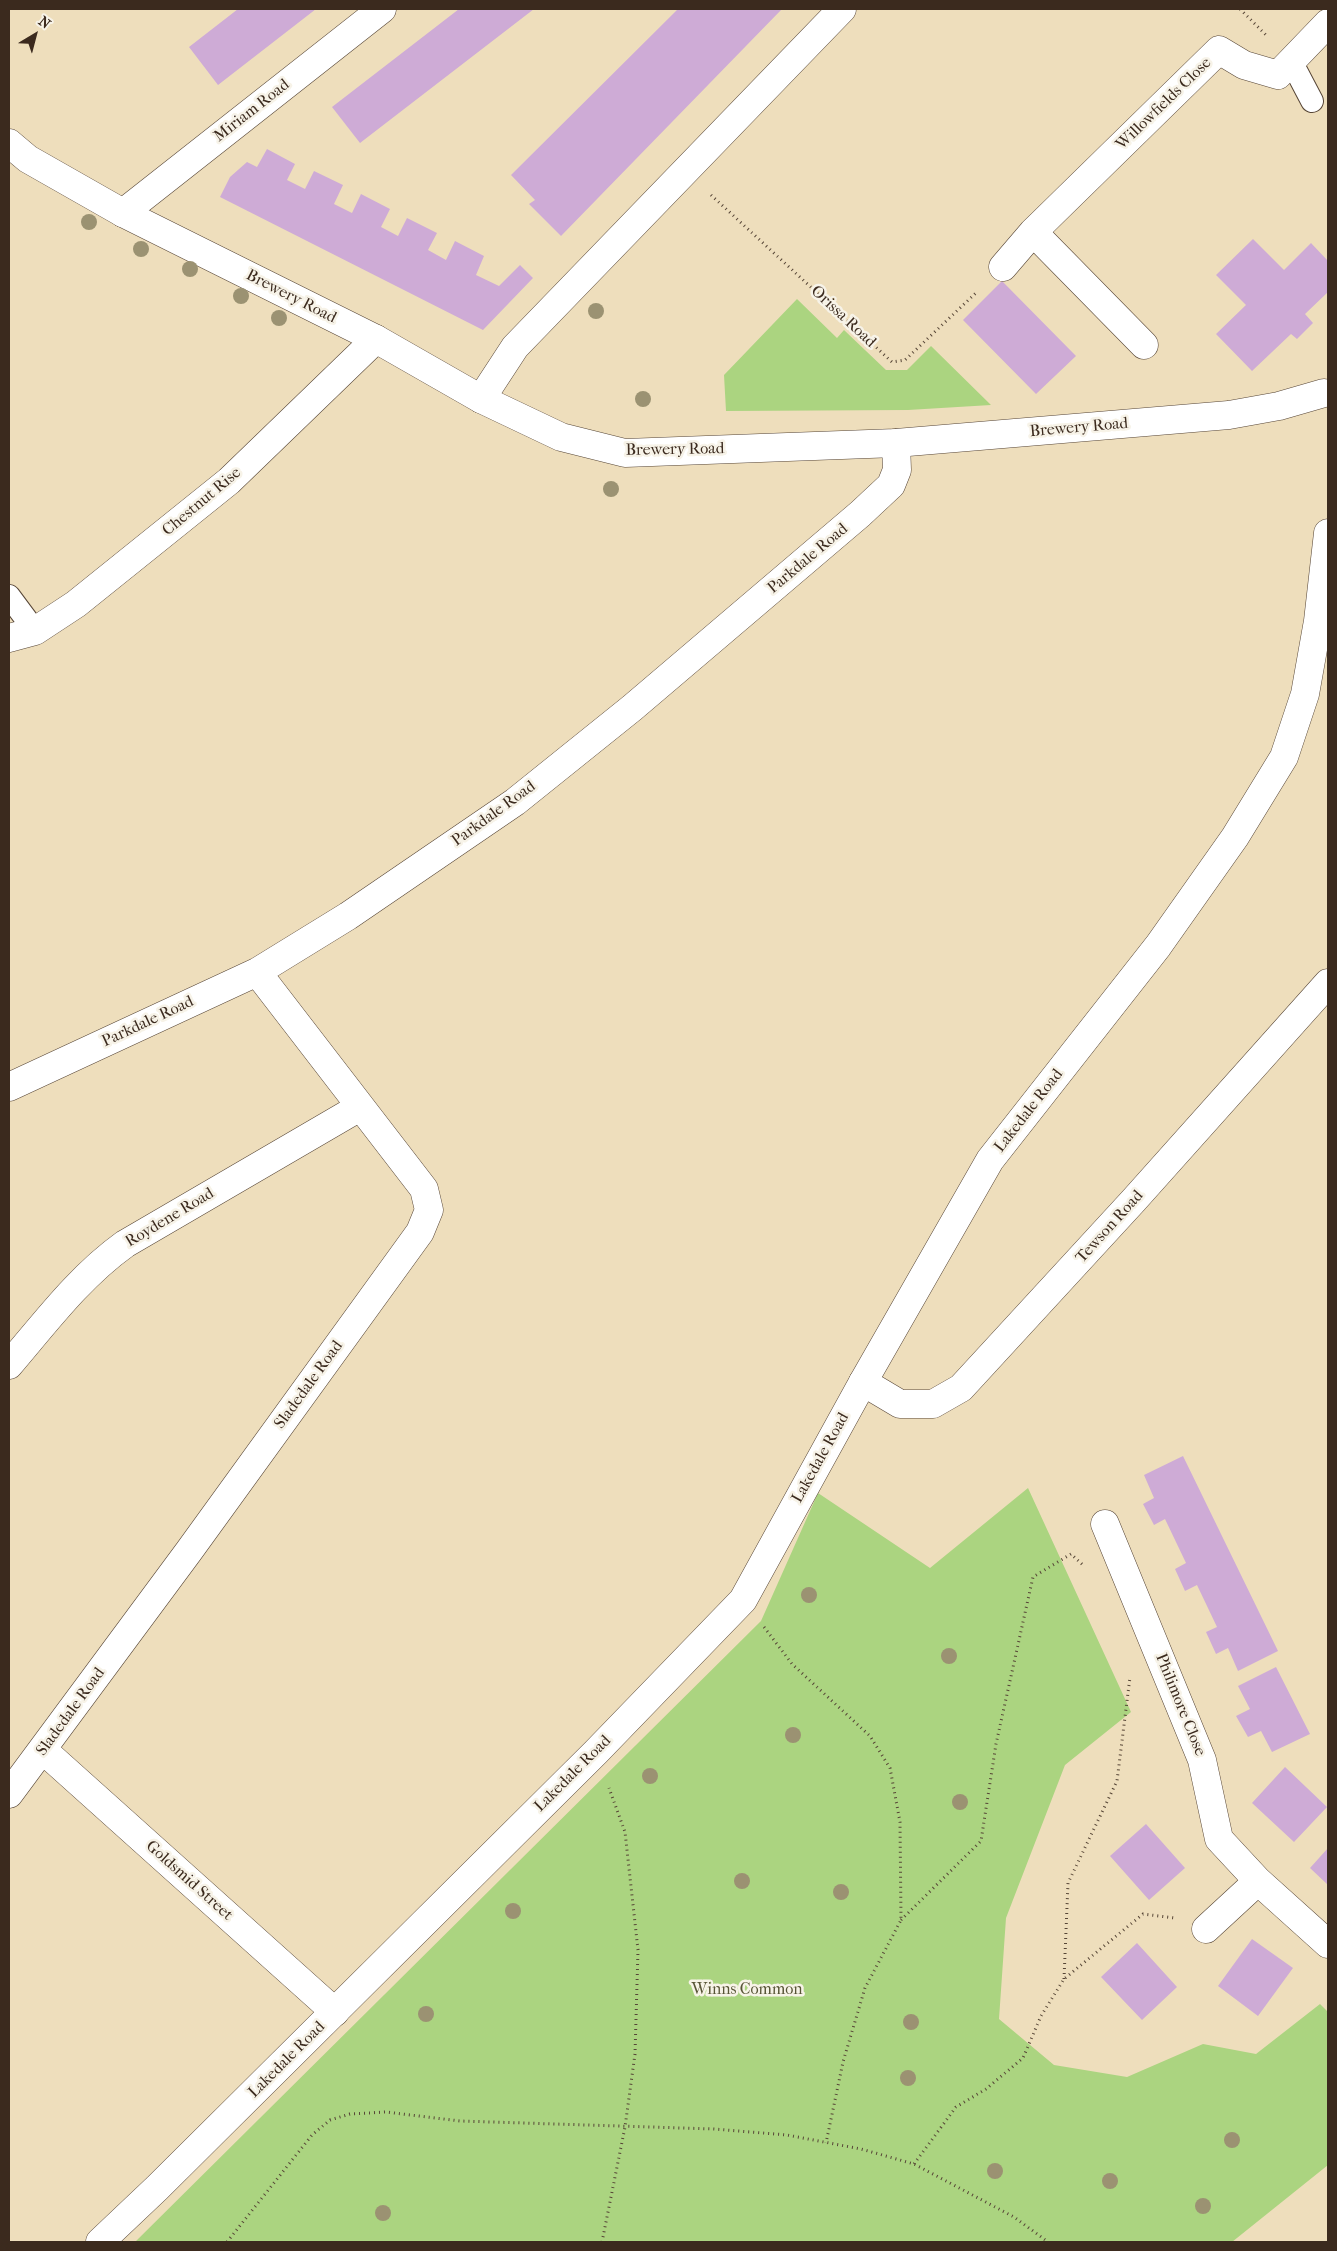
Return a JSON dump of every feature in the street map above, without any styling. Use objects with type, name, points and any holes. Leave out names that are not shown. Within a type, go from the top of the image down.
[{"type":"street","name":"Miriam Road","points":[[123,213],[382,9]]},
{"type":"street","points":[[481,399],[514,347],[842,9]]},
{"type":"street","name":"Willowfields Close","points":[[1003,267],[1033,232],[1219,50],[1244,65],[1278,74],[1328,23]]},
{"type":"street","name":"Brewery Road","points":[[9,143],[28,159],[123,213],[376,339],[481,399],[561,437],[625,453],[896,443],[1229,415],[1327,397]]},
{"type":"street","points":[[1033,232],[1144,346]]},
{"type":"street","name":"Chestnut Rise","points":[[9,638],[35,631],[76,604],[229,481],[376,339]]},
{"type":"street","name":"Parkdale Road","points":[[9,1086],[257,972],[348,916],[515,802],[632,708],[860,514],[890,485],[897,470],[896,443]]},
{"type":"street","name":"Lakedale Road","points":[[100,2242],[335,2012],[596,1752],[743,1600],[863,1382],[990,1160],[1158,946],[1235,837],[1284,757],[1305,694],[1318,621],[1328,533]]},
{"type":"street","name":"Sladedale Road","points":[[9,1794],[420,1232],[430,1210],[424,1189],[257,972]]},
{"type":"street","name":"Tewson Road","points":[[863,1382],[900,1404],[933,1404],[961,1388],[1134,1200],[1328,983]]},
{"type":"street","name":"Roydene Road","points":[[9,1365],[65,1299],[104,1259],[125,1244],[360,1107]]},
{"type":"street","name":"Philimore Close","points":[[1105,1524],[1202,1760],[1219,1838],[1258,1881],[1328,1944]]},
{"type":"street","name":"Goldsmid Street","points":[[43,1750],[335,2012]]},
{"type":"street","points":[[1206,1928],[1258,1881]]},
{"type":"lane","points":[[1291,61],[1312,101]]},
{"type":"lane","points":[[9,596],[35,631]]},
{"type":"path","name":"Orissa Road","points":[[684,171],[892,362],[905,360],[1003,267]]},
{"type":"path","points":[[826,2143],[843,2062],[866,1988],[901,1920],[981,1840],[996,1744],[1033,1577],[1071,1554],[1090,1571]]},
{"type":"path","points":[[743,1600],[792,1664],[870,1736],[890,1768],[900,1822],[901,1920]]},
{"type":"path","points":[[1064,1979],[1068,1882],[1117,1781],[1130,1676]]},
{"type":"path","points":[[596,1752],[625,1832],[638,1950],[635,2054],[625,2127],[602,2242]]},
{"type":"path","points":[[914,2164],[956,2107],[986,2089],[1023,2058],[1041,2016],[1064,1979],[1143,1914],[1187,1919],[1206,1928]]},
{"type":"path","points":[[227,2242],[312,2135],[330,2120],[350,2114],[386,2112],[460,2121],[732,2131],[787,2135],[861,2149],[914,2164],[1014,2217],[1048,2242]]},
{"type":"green space","points":[[797,299],[837,338],[844,330],[886,370],[907,370],[931,346],[991,405],[908,410],[726,411],[724,375]]},
{"type":"green space","name":"Winns Common","points":[[1028,1488],[1131,1712],[1065,1765],[1006,1918],[999,2019],[1054,2065],[1127,2077],[1203,2044],[1256,2054],[1320,2004],[1328,2012],[1328,2165],[1232,2242],[135,2242],[761,1621],[818,1493],[930,1568]]},
{"type":"building","points":[[238,9],[316,9],[218,85],[189,47]]},
{"type":"building","points":[[459,9],[534,9],[360,143],[332,107]]},
{"type":"building","points":[[678,9],[782,9],[561,236],[529,204],[535,200],[511,175]]},
{"type":"building","points":[[267,149],[295,164],[287,180],[305,189],[314,171],[343,185],[334,204],[352,213],[361,194],[390,209],[381,227],[398,236],[407,218],[437,233],[428,250],[446,260],[455,241],[484,256],[476,275],[499,286],[520,265],[533,278],[483,330],[220,197],[230,177],[247,162],[257,167]]},
{"type":"building","points":[[1253,239],[1284,270],[1311,243],[1328,261],[1328,292],[1305,314],[1313,323],[1297,339],[1291,334],[1252,371],[1216,334],[1246,305],[1216,275]]},
{"type":"building","points":[[1002,281],[1076,356],[1036,394],[963,320]]},
{"type":"building","points":[[1183,1456],[1278,1651],[1238,1671],[1228,1648],[1216,1654],[1206,1632],[1217,1627],[1197,1585],[1185,1591],[1175,1569],[1186,1563],[1165,1519],[1154,1525],[1143,1504],[1154,1498],[1144,1475]]},
{"type":"building","points":[[1276,1667],[1310,1734],[1272,1752],[1261,1731],[1248,1737],[1236,1716],[1250,1709],[1238,1686]]},
{"type":"building","points":[[1285,1767],[1327,1807],[1294,1842],[1252,1803]]},
{"type":"building","points":[[1146,1824],[1185,1868],[1149,1900],[1110,1856]]},
{"type":"building","points":[[1328,1848],[1328,1885],[1310,1868]]},
{"type":"building","points":[[1252,1939],[1293,1968],[1258,2016],[1218,1986]]},
{"type":"building","points":[[1137,1943],[1177,1987],[1142,2020],[1101,1977]]}]
